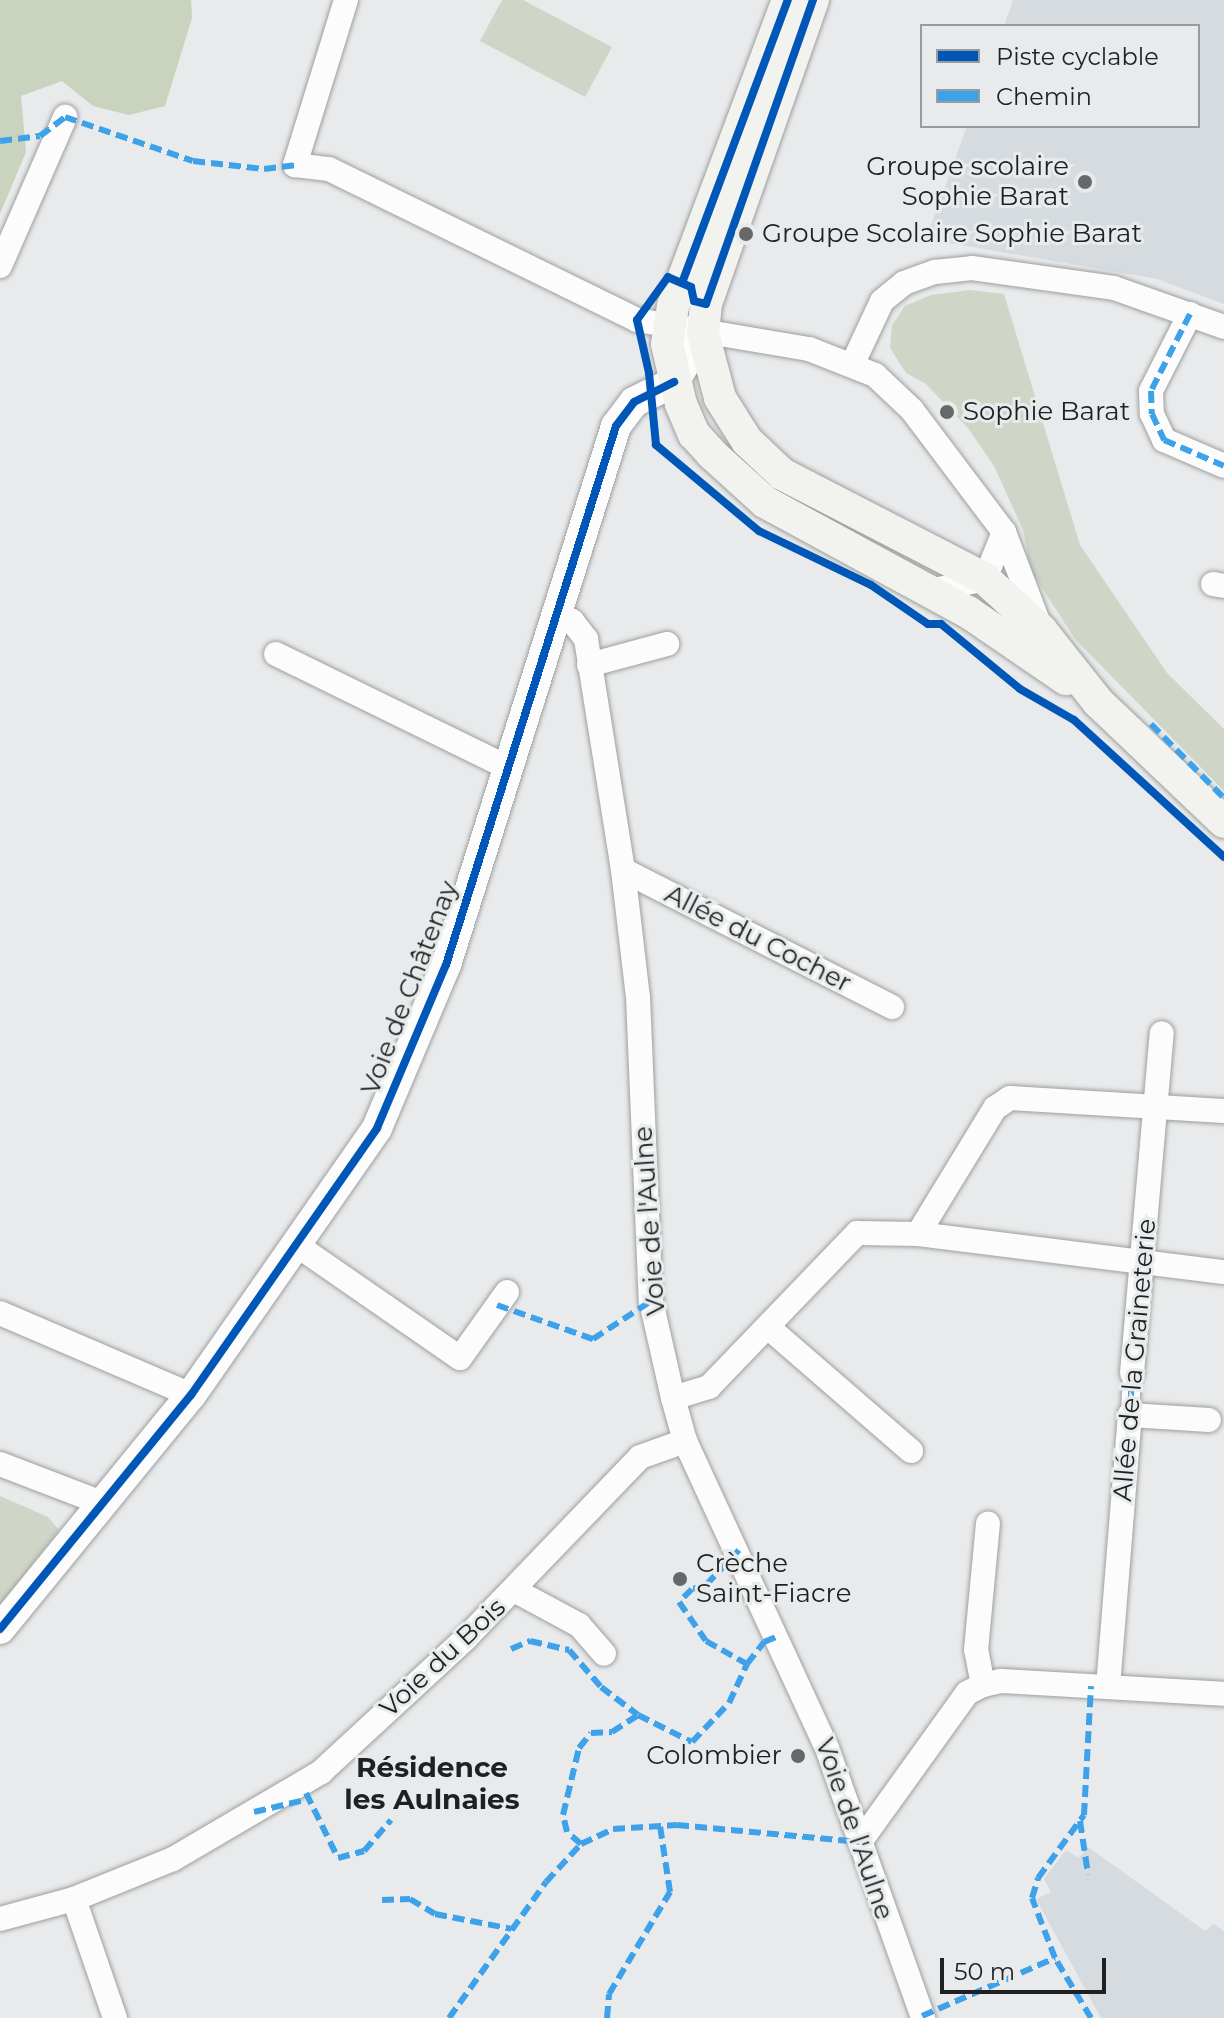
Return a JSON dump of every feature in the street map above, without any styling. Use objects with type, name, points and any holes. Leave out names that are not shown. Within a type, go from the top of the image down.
[{"type":"main road","points":[[789,2],[668,329],[674,382],[694,434],[736,481],[797,523],[930,591],[1098,702]]},
{"type":"main road","points":[[789,2],[706,304],[703,333],[720,398],[747,441],[782,474],[985,579],[1041,630],[1098,702],[1224,822]]},
{"type":"street","points":[[346,0],[295,165],[329,169],[637,320],[668,329],[809,349],[853,363],[875,375],[912,410],[1004,532],[1041,630]]},
{"type":"street","points":[[0,266],[65,117]]},
{"type":"street","points":[[853,363],[882,301],[904,283],[935,272],[972,268],[1070,278],[1224,327]]},
{"type":"street","points":[[1190,314],[1151,391],[1152,414],[1164,440],[1224,466]]},
{"type":"street","points":[[674,382],[703,333]]},
{"type":"street","name":"Voie de Châtenay","points":[[0,1629],[191,1395],[298,1246],[377,1128],[422,1027],[616,426],[634,402],[674,382]]},
{"type":"street","points":[[930,591],[985,579],[1004,532]]},
{"type":"street","name":"Voie de l'Aulne","points":[[551,624],[581,630],[623,870],[638,997],[651,1301],[673,1398],[685,1441],[809,1706],[860,1842],[913,2012]]},
{"type":"street","points":[[589,665],[667,644]]},
{"type":"street","points":[[276,654],[507,767]]},
{"type":"street","name":"Allée du Cocher","points":[[623,870],[892,1007]]},
{"type":"street","name":"Allée de la Graineterie","points":[[1108,1687],[1162,1033]]},
{"type":"street","points":[[918,1234],[995,1108],[1010,1098],[1224,1111]]},
{"type":"street","points":[[673,1398],[709,1387],[769,1328],[845,1240],[871,1231],[918,1234],[1224,1272]]},
{"type":"street","points":[[298,1246],[460,1358],[507,1292]]},
{"type":"street","points":[[0,1313],[191,1395]]},
{"type":"street","points":[[769,1328],[911,1451]]},
{"type":"street","points":[[1130,1415],[1209,1420]]},
{"type":"street","name":"Voie du Bois","points":[[0,1919],[74,1899],[173,1859],[321,1772],[514,1590],[640,1457],[685,1441]]},
{"type":"street","points":[[0,1464],[104,1504]]},
{"type":"street","points":[[983,1685],[976,1650],[988,1524]]},
{"type":"street","points":[[514,1590],[579,1625],[604,1654]]},
{"type":"street","points":[[860,1842],[967,1693],[983,1685],[1001,1681],[1224,1694]]},
{"type":"street","points":[[74,1899],[115,2018]]},
{"type":"shaded area","name":"Groupe scolaire Sophie Barat","points":[[1013,0],[1224,0],[1224,304],[1157,279],[926,239],[966,128],[1200,128],[1200,24],[1005,24]]},
{"type":"shaded area","points":[[1088,1847],[1205,1931],[1214,1924],[1224,1931],[1224,2018],[1101,2018],[1036,1899],[1051,1892],[1044,1879],[1066,1850],[1079,1858]]},
{"type":"green space","points":[[0,0],[191,0],[192,18],[165,106],[129,115],[93,106],[62,81],[21,96],[26,152],[0,214]]},
{"type":"green space","points":[[502,0],[523,0],[612,47],[585,97],[480,41]]},
{"type":"green space","points":[[970,290],[1004,294],[1080,545],[1167,673],[1224,729],[1224,791],[1075,639],[1031,571],[1023,530],[994,466],[968,428],[926,384],[906,373],[890,348],[892,325],[905,306],[931,295]]},
{"type":"green space","points":[[0,1496],[48,1517],[59,1530],[0,1606]]},
{"type":"marked path","points":[[0,141],[40,136],[65,117],[193,161],[264,169],[295,165]]},
{"type":"marked path","points":[[1190,314],[1151,391],[1152,414],[1164,440],[1224,466]]},
{"type":"marked path","points":[[1151,724],[1224,798]]},
{"type":"marked path","points":[[497,1305],[593,1339],[651,1301]]},
{"type":"marked path","points":[[1130,1415],[1132,1373]]},
{"type":"marked path","points":[[739,1550],[705,1586],[692,1589],[679,1602],[706,1641],[747,1664],[764,1642],[778,1636]]},
{"type":"marked path","points":[[511,1649],[530,1641],[569,1650],[601,1687],[638,1715]]},
{"type":"marked path","points":[[581,1844],[567,1832],[563,1815],[579,1748],[591,1733],[612,1732],[638,1715],[692,1742],[729,1703],[747,1664]]},
{"type":"marked path","points":[[1091,1686],[1084,1815],[1038,1878],[1032,1898],[1055,1958],[1091,2018]]},
{"type":"marked path","points":[[306,1793],[338,1858],[364,1851],[391,1820]]},
{"type":"marked path","points":[[254,1812],[309,1799]]},
{"type":"marked path","points":[[1080,1821],[1088,1874]]},
{"type":"marked path","points":[[449,2018],[546,1882],[581,1844],[613,1829],[677,1825],[860,1842]]},
{"type":"marked path","points":[[607,2018],[609,1994],[670,1892],[660,1826]]},
{"type":"marked path","points":[[382,1900],[410,1899],[435,1914],[512,1929]]},
{"type":"marked path","points":[[922,2016],[1055,1958]]},
{"type":"cycle path","points":[[682,283],[788,0]]},
{"type":"cycle path","points":[[813,0],[706,304],[694,301],[691,287],[668,277],[637,320],[649,373],[656,445],[759,531],[871,585],[928,624],[941,624],[1020,689],[1074,720],[1224,857]]},
{"type":"cycle path","points":[[0,1629],[191,1395],[377,1128],[446,965],[616,426],[634,402],[674,382]]},
{"type":"place","name":"Groupe scolaire Sophie Barat","points":[[1085,182]]},
{"type":"place","name":"Groupe Scolaire Sophie Barat","points":[[746,234]]},
{"type":"place","name":"Sophie Barat","points":[[947,412]]},
{"type":"place","name":"Crèche Saint-Fiacre","points":[[680,1579]]},
{"type":"place","name":"Colombier","points":[[798,1756]]},
{"type":"district","name":"Résidence les Aulnaies","points":[[432,1783]]}]
